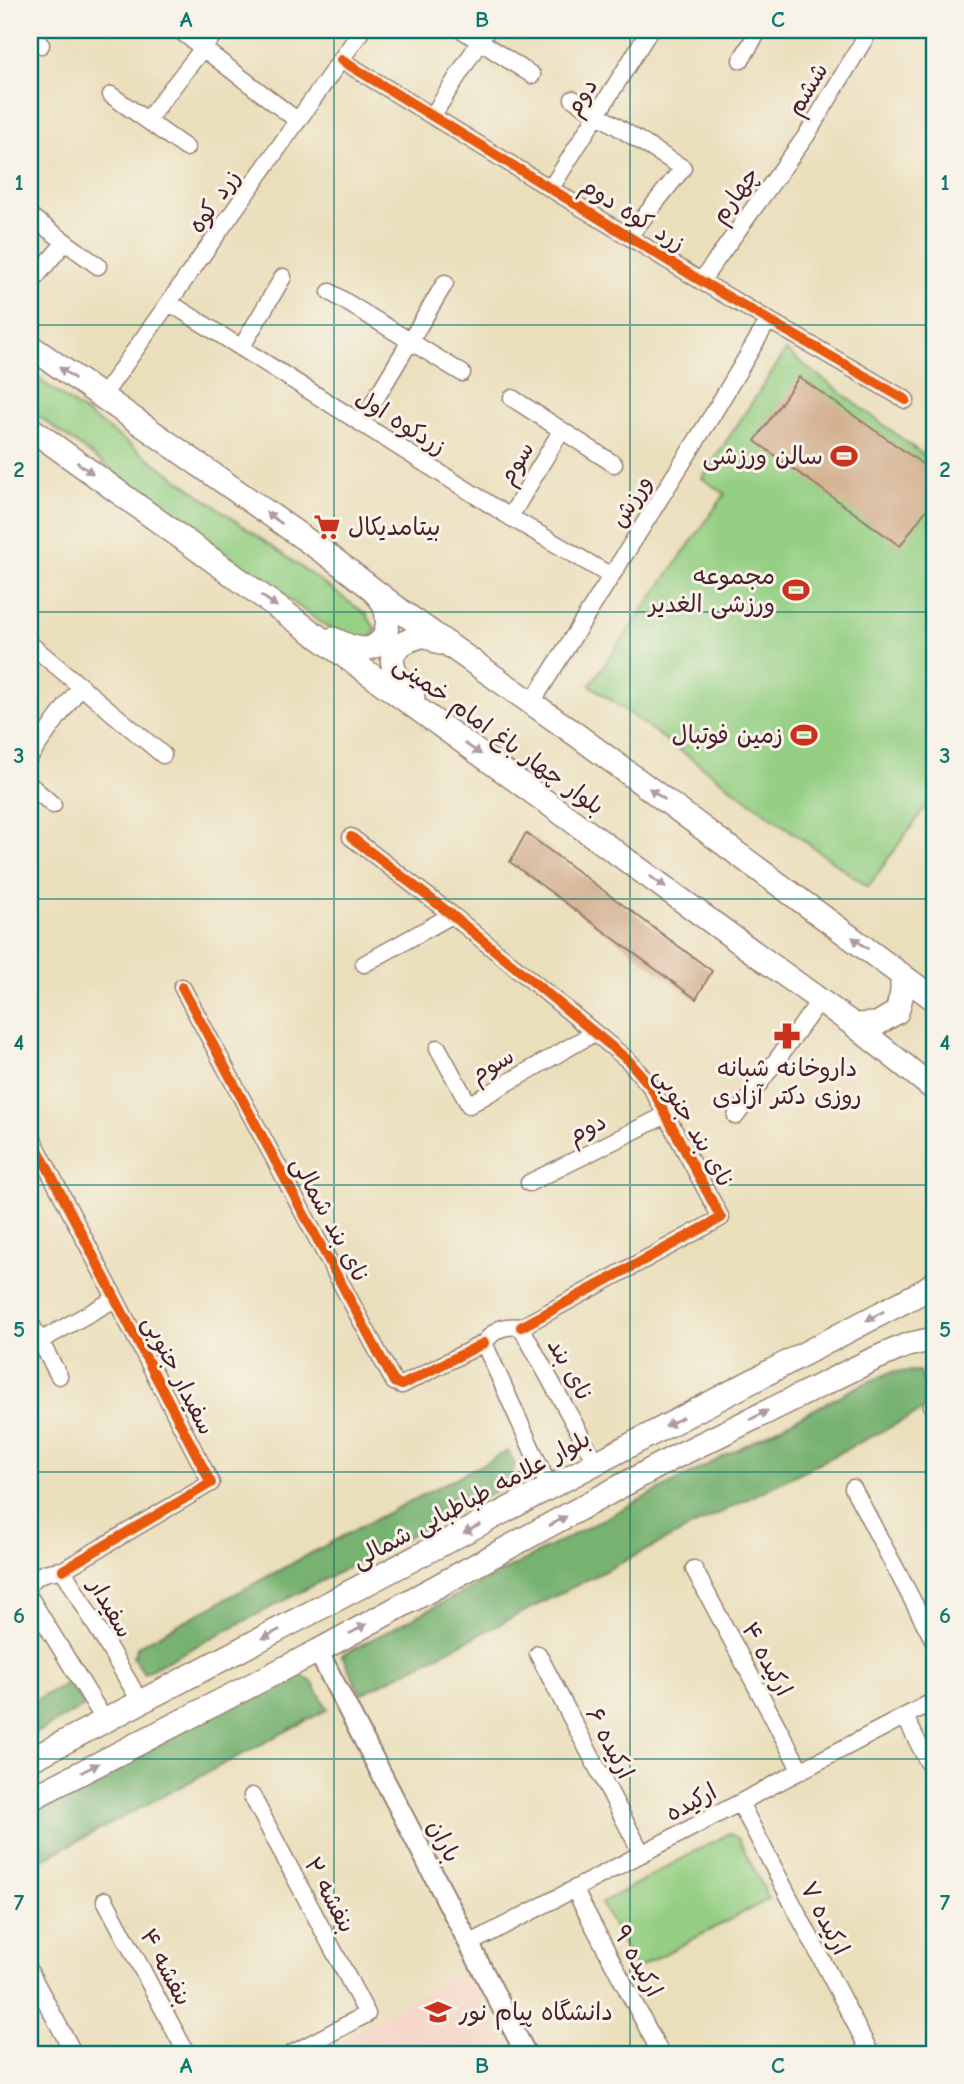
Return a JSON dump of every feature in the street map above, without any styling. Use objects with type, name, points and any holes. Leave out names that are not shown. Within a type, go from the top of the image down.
[{"type":"main road","name":"بلوار چهار باغ امام خمینی","points":[[30,346],[332,558],[934,999]]},
{"type":"main road","name":"بلوار چهار باغ امام خمینی","points":[[30,428],[855,1025],[934,1089]]},
{"type":"main road","points":[[304,626],[349,646],[365,649],[376,645],[388,627],[381,598],[332,558]]},
{"type":"main road","points":[[438,725],[397,679],[392,664],[399,645],[411,638],[426,635],[482,669]]},
{"type":"main road","points":[[855,1025],[877,1024],[897,1012],[902,993],[902,975]]},
{"type":"main road","name":"بلوار علامه طباطبایی شمالی","points":[[30,1760],[920,1293],[934,1283]]},
{"type":"main road","points":[[30,1799],[318,1651],[671,1459],[815,1386],[907,1345],[934,1339]]},
{"type":"street","points":[[179,30],[298,121]]},
{"type":"street","points":[[147,120],[217,30]]},
{"type":"street","name":"زرد کوه","points":[[102,398],[362,30]]},
{"type":"street","points":[[462,30],[483,35],[532,75]]},
{"type":"street","name":"دوم","points":[[551,188],[650,30]]},
{"type":"street","points":[[741,60],[760,30]]},
{"type":"street","name":"ششم","points":[[806,136],[870,30]]},
{"type":"street","points":[[433,115],[483,35]]},
{"type":"street","name":"زرد کوه دوم","points":[[341,60],[701,281],[906,400]]},
{"type":"street","points":[[111,95],[186,148]]},
{"type":"street","points":[[573,99],[683,168],[629,236]]},
{"type":"street","name":"چهارم","points":[[701,281],[806,136]]},
{"type":"street","points":[[30,216],[98,266]]},
{"type":"street","points":[[30,284],[65,242]]},
{"type":"street","points":[[241,348],[283,277]]},
{"type":"street","points":[[360,423],[445,284]]},
{"type":"street","points":[[330,292],[462,373]]},
{"type":"street","name":"زردکوه اول","points":[[170,303],[510,517],[611,576]]},
{"type":"street","name":"ورزش","points":[[531,705],[768,321]]},
{"type":"street","points":[[512,398],[614,464]]},
{"type":"street","name":"سوم","points":[[510,517],[561,431]]},
{"type":"street","points":[[30,644],[163,755]]},
{"type":"street","points":[[30,756],[80,687]]},
{"type":"street","points":[[30,785],[53,804]]},
{"type":"street","name":"نای بند جنوبی","points":[[351,837],[452,915],[629,1061],[651,1087],[721,1218],[521,1327]]},
{"type":"street","points":[[364,964],[452,915]]},
{"type":"street","name":"نای بند شمالی","points":[[182,987],[394,1382],[402,1385],[484,1343]]},
{"type":"street","points":[[736,1116],[820,1000]]},
{"type":"street","name":"سوم","points":[[438,1048],[469,1105],[594,1032]]},
{"type":"street","name":"دوم","points":[[528,1183],[666,1115]]},
{"type":"street","name":"سفیدار جنوبی","points":[[31,1138],[211,1483],[63,1570]]},
{"type":"street","points":[[40,1341],[115,1299]]},
{"type":"street","points":[[30,1322],[59,1376]]},
{"type":"street","name":"نای بند","points":[[484,1343],[492,1333],[504,1326],[521,1327],[596,1463]]},
{"type":"street","points":[[484,1343],[549,1488]]},
{"type":"street","points":[[853,1488],[934,1641]]},
{"type":"street","name":"ارکیده ۴","points":[[694,1569],[801,1771]]},
{"type":"street","name":"سفیدار","points":[[30,1584],[46,1572],[63,1570],[140,1701]]},
{"type":"street","points":[[30,1598],[105,1721]]},
{"type":"street","name":"باران","points":[[318,1651],[526,2054]]},
{"type":"street","name":"ارکیده ۶","points":[[538,1654],[642,1854]]},
{"type":"street","name":"ارکیده","points":[[469,1944],[934,1701]]},
{"type":"street","points":[[905,1717],[934,1773]]},
{"type":"street","name":"بنفشه ۲","points":[[252,1796],[367,2014],[291,2054]]},
{"type":"street","name":"ارکیده ۷","points":[[740,1802],[871,2054]]},
{"type":"street","name":"ارکیده ۹","points":[[574,1889],[661,2054]]},
{"type":"street","name":"بنفشه ۴","points":[[105,1900],[187,2054]]},
{"type":"street","points":[[30,1972],[74,2054]]},
{"type":"shaded area","name":"دانشگاه پیام نور","points":[[464,1970],[509,2054],[315,2054]]},
{"type":"green space","name":"زمین فوتبال","points":[[786,351],[934,463],[934,795],[868,887],[590,685],[725,494],[702,478]]},
{"type":"green space","points":[[30,373],[366,614],[376,630],[371,638],[343,639],[30,410]]},
{"type":"green space","points":[[919,1371],[932,1406],[361,1694],[342,1655],[859,1386],[891,1372]]},
{"type":"green space","points":[[508,1451],[515,1465],[507,1485],[144,1673],[133,1657],[138,1646]]},
{"type":"green space","points":[[300,1674],[312,1682],[328,1709],[30,1866],[30,1808],[285,1675]]},
{"type":"green space","points":[[69,1682],[85,1706],[30,1736],[30,1703]]},
{"type":"green space","points":[[729,1833],[738,1838],[769,1899],[636,1969],[601,1903]]},
{"type":"building","name":"سالن ورزشی","points":[[799,377],[934,472],[934,499],[900,546],[755,441]]},
{"type":"building","points":[[526,833],[712,971],[696,999],[510,862]]},
{"type":"cycle path","points":[[341,60],[701,281],[906,400]]},
{"type":"cycle path","points":[[351,837],[452,915],[629,1061],[651,1087],[721,1218],[521,1327]]},
{"type":"cycle path","points":[[182,987],[394,1382],[402,1385],[484,1343]]},
{"type":"cycle path","points":[[30,1134],[211,1483],[63,1570]]},
{"type":"place","name":"سالن ورزشی","points":[[844,456]]},
{"type":"place","name":"بیتامدیکال","points":[[327,527]]},
{"type":"place","name":"مجموعه ورزشی الغدیر","points":[[796,590]]},
{"type":"place","name":"زمین فوتبال","points":[[804,735]]},
{"type":"place","name":"داروخانه شبانه روزی دکتر آزادی","points":[[787,1036]]},
{"type":"place","name":"دانشگاه پیام نور","points":[[438,2012]]}]
